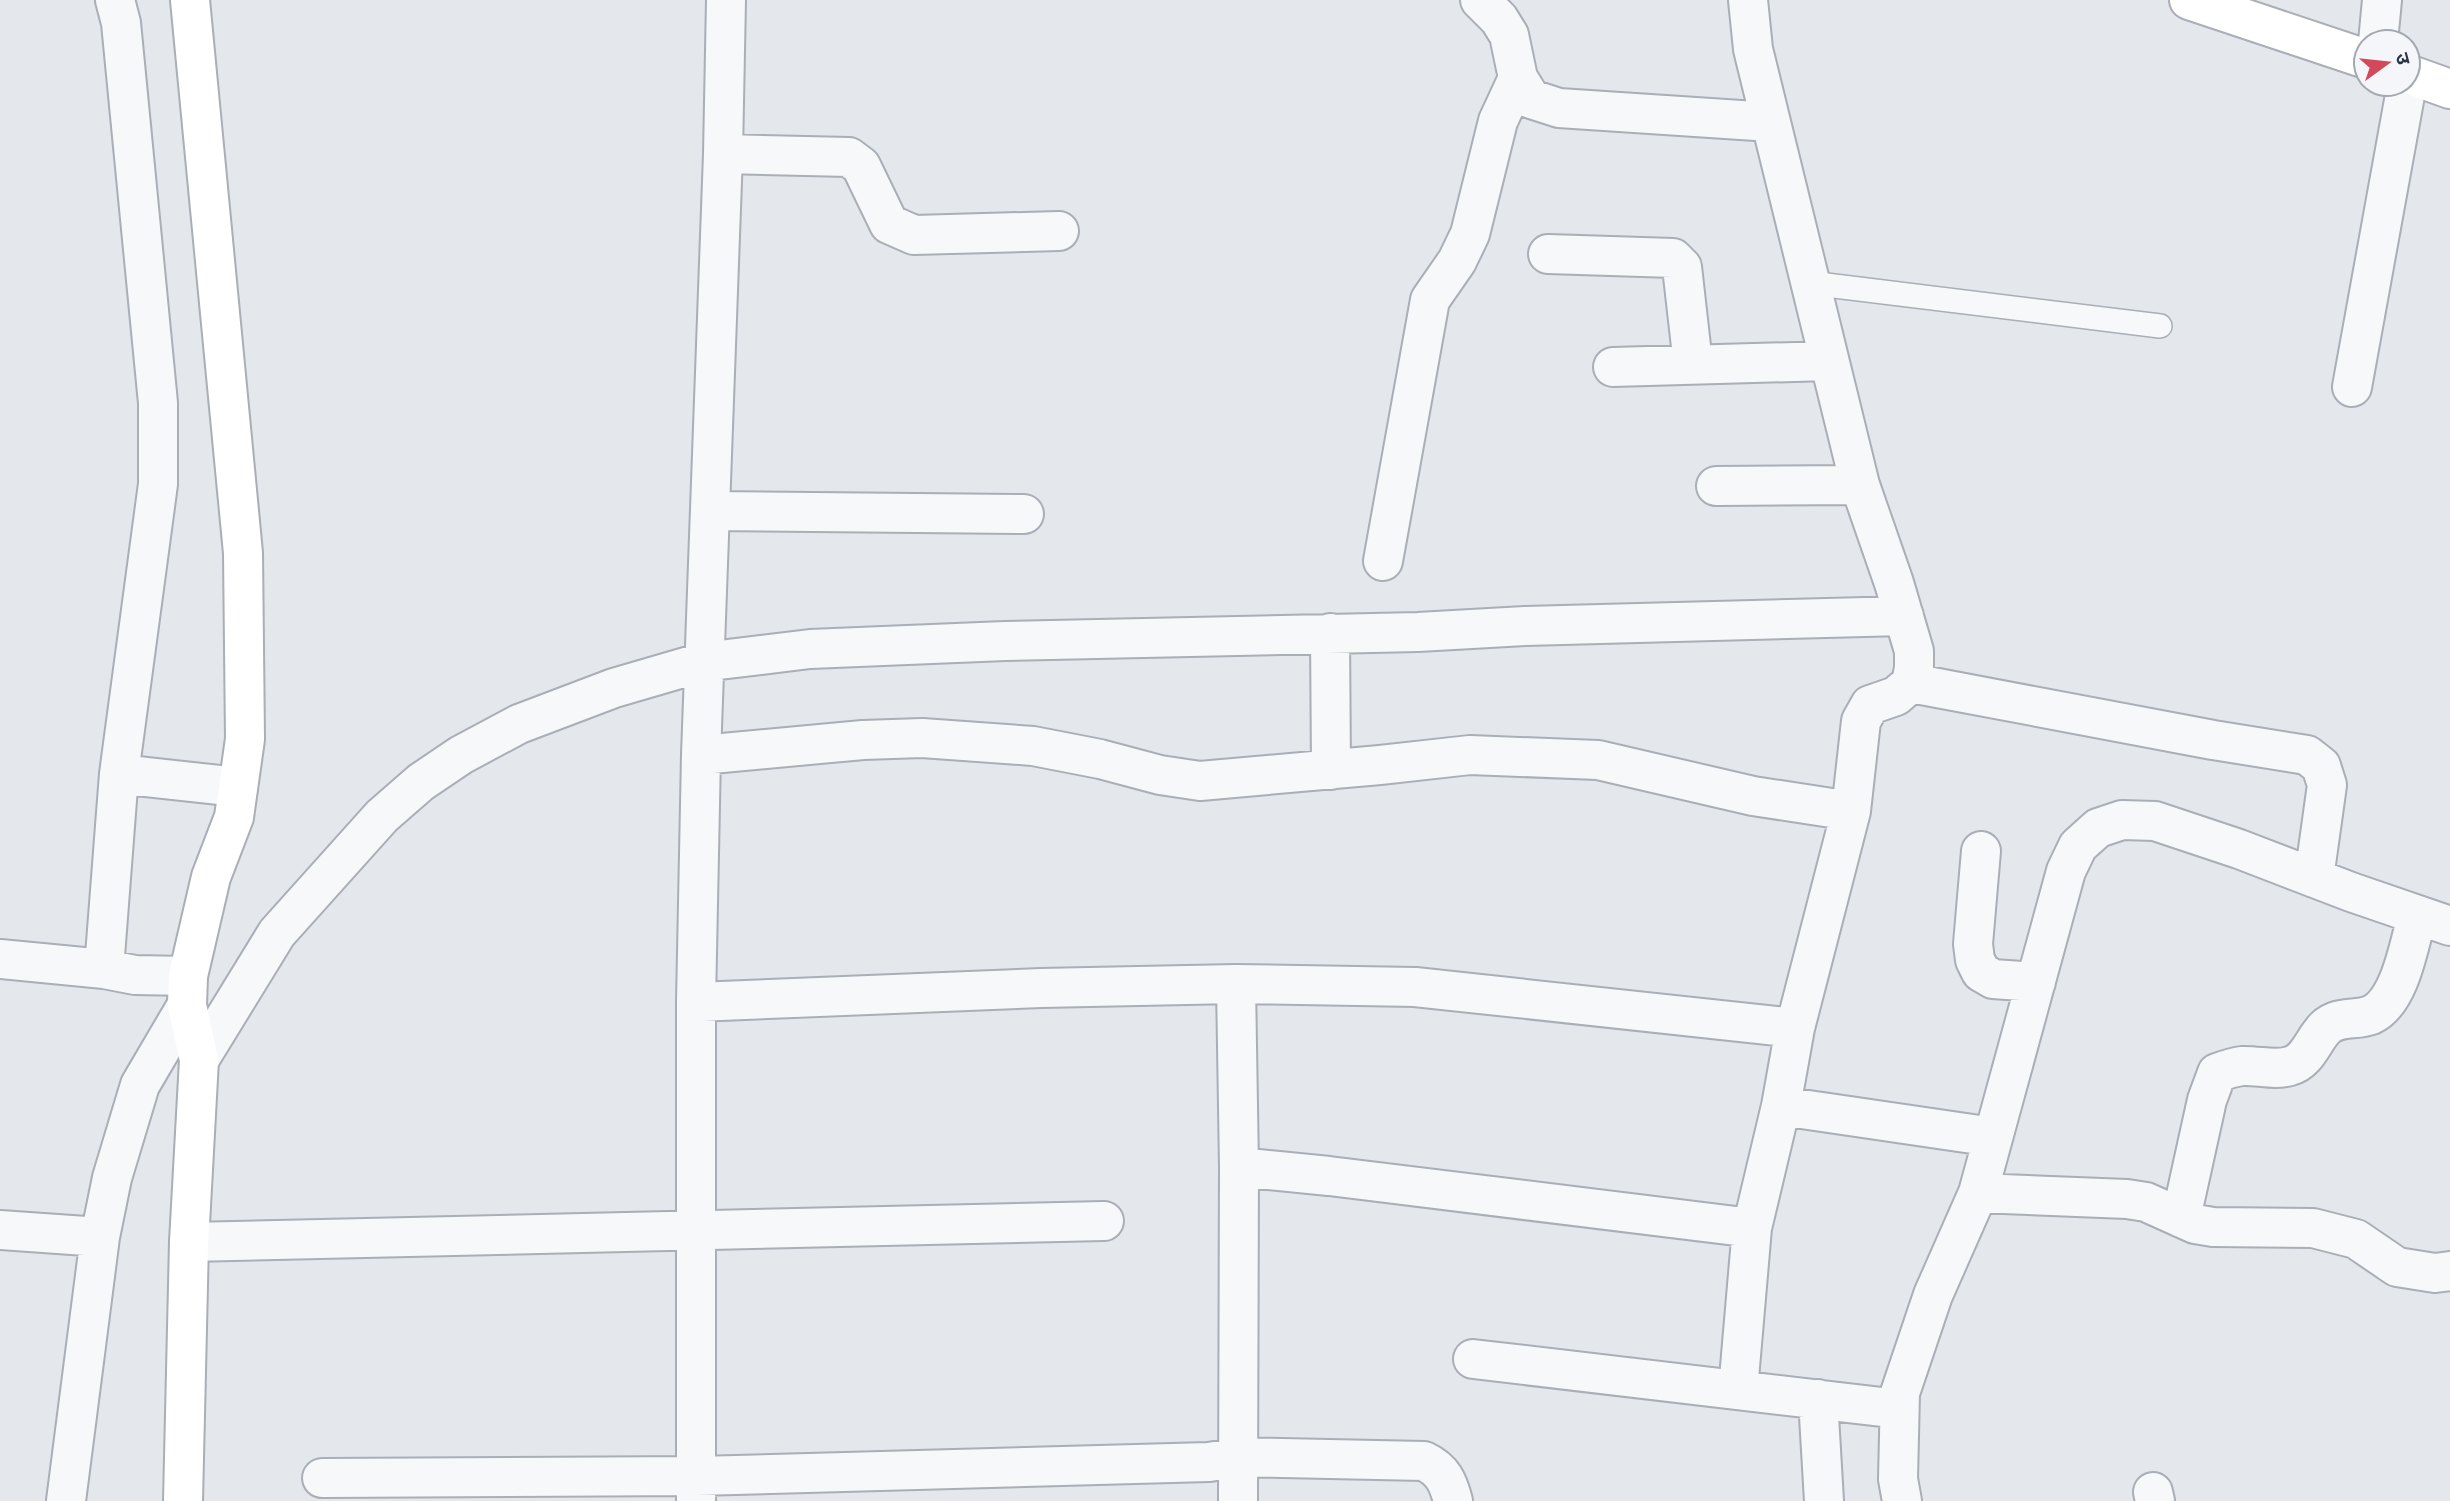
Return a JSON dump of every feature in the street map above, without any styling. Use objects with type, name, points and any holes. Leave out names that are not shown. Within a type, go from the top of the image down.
[{"type":"street","points":[[104,969],[119,774],[158,484],[158,403],[121,23],[115,0]]},
{"type":"street","points":[[66,1501],[100,1237],[112,1178],[140,1085],[188,990],[211,877],[234,817],[245,739],[243,553],[190,0]]},
{"type":"street","points":[[697,1489],[696,1002],[703,662],[723,154],[726,0]]},
{"type":"street","points":[[1480,0],[1499,19],[1509,35],[1518,78],[1531,99],[1559,108],[1771,122]]},
{"type":"street","points":[[1738,1390],[1752,1228],[1796,1028],[1851,811],[1861,722],[1870,705],[1896,696],[1911,683],[1914,668],[1914,651],[1905,616],[1860,485],[1829,361],[1753,49],[1748,0]]},
{"type":"street","points":[[2189,0],[2352,54]]},
{"type":"street","points":[[2379,28],[2382,0]]},
{"type":"street","points":[[1383,561],[1430,300],[1457,261],[1470,234],[1498,121],[1518,78]]},
{"type":"street","points":[[2422,82],[2450,89]]},
{"type":"street","points":[[2352,387],[2404,98]]},
{"type":"street","points":[[723,154],[849,157],[861,166],[890,224],[914,235],[1059,231]]},
{"type":"street","points":[[1548,254],[1673,258],[1682,267],[1693,364]]},
{"type":"street","points":[[1613,367],[1829,361]]},
{"type":"street","points":[[1716,486],[1860,485]]},
{"type":"street","points":[[710,511],[1024,514]]},
{"type":"street","points":[[199,1060],[277,933],[382,816],[421,782],[461,755],[519,724],[614,688],[703,662],[810,649],[1004,641],[1905,616]]},
{"type":"street","points":[[1330,633],[1331,770]]},
{"type":"street","points":[[1911,683],[2307,755],[2321,766],[2327,785],[2314,878]]},
{"type":"street","points":[[701,755],[863,740],[922,738],[1033,746],[1100,759],[1160,775],[1200,781],[1470,755],[1598,760],[1753,796],[1851,811]]},
{"type":"street","points":[[119,774],[238,787]]},
{"type":"street","points":[[1902,1501],[1898,1479],[1900,1394],[1933,1295],[1978,1193],[2066,872],[2078,846],[2098,828],[2122,820],[2155,821],[2434,921],[2385,1006],[2369,1016],[2344,1018],[2326,1026],[2306,1055],[2294,1065],[2281,1069],[2242,1066],[2217,1073],[2207,1100],[2181,1218]]},
{"type":"street","points":[[1981,851],[1973,944],[1975,960],[1981,972],[1993,979],[2036,982]]},
{"type":"street","points":[[0,958],[104,969],[188,990]]},
{"type":"street","points":[[696,1002],[1041,988],[1236,984],[1415,987],[1796,1028]]},
{"type":"street","points":[[1236,984],[1239,1167],[1238,1501]]},
{"type":"street","points":[[183,1501],[189,1242],[199,1060],[188,990]]},
{"type":"street","points":[[1780,1106],[1993,1137]]},
{"type":"street","points":[[1239,1167],[1342,1177],[1752,1228]]},
{"type":"street","points":[[1978,1193],[2127,1199],[2146,1202],[2194,1224],[2213,1227],[2313,1228],[2356,1239],[2397,1267],[2435,1273],[2450,1271]]},
{"type":"street","points":[[189,1242],[1104,1221]]},
{"type":"street","points":[[0,1230],[100,1237]]},
{"type":"street","points":[[1474,1359],[1899,1409]]},
{"type":"street","points":[[1818,1399],[1824,1501]]},
{"type":"street","points":[[322,1478],[697,1489],[1209,1462],[1239,1457],[1424,1461],[1437,1467],[1448,1482],[1453,1501]]},
{"type":"lane","points":[[1810,283],[2160,326]]}]
